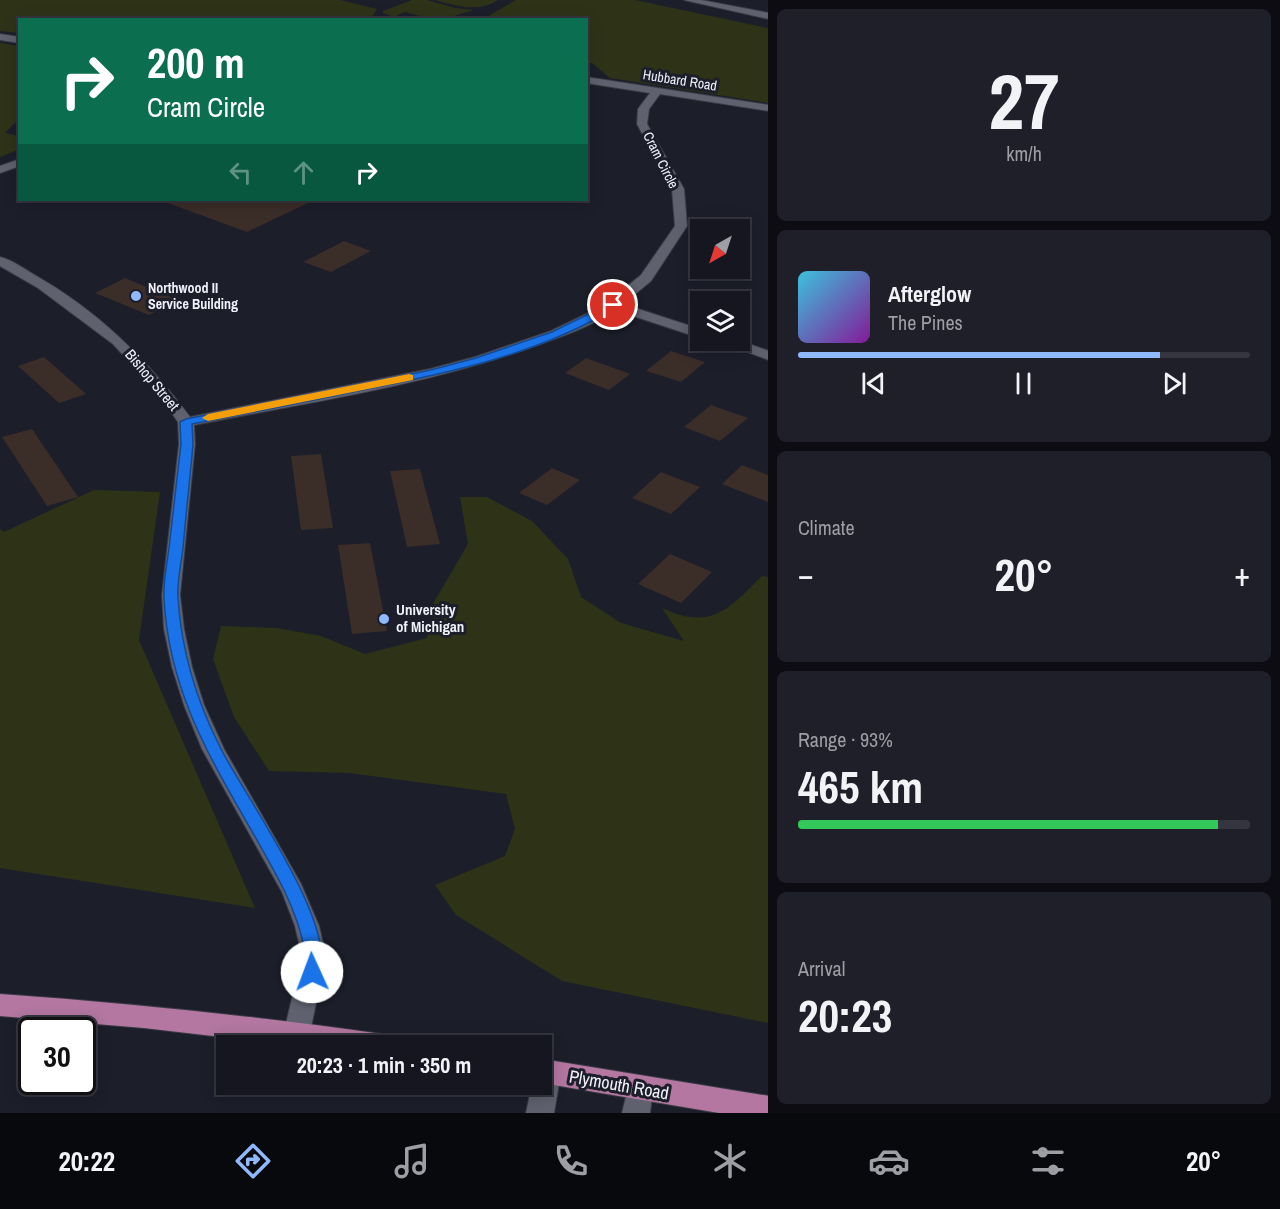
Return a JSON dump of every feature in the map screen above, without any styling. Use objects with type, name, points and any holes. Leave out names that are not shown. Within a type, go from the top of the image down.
[{"type":"main road","points":[[0,1005],[93,1011],[315,1035]]},
{"type":"main road","name":"Plymouth Road","points":[[552,1074],[638,1101],[768,1109]]},
{"type":"street","points":[[688,0],[768,16]]},
{"type":"street","points":[[0,37],[18,40]]},
{"type":"street","name":"Hubbard Road","points":[[588,80],[768,108]]},
{"type":"street","name":"Cram Circle","points":[[186,422],[432,373],[480,360],[556,334],[590,319],[613,305],[646,278],[681,226],[678,189],[642,122],[641,113],[644,104],[658,91]]},
{"type":"street","points":[[0,170],[18,163]]},
{"type":"street","name":"Bishop Street","points":[[0,261],[44,285],[118,341],[160,387],[186,422],[187,444],[171,595],[174,629],[182,667],[194,705],[213,749],[293,891],[307,926],[314,956],[297,1032]]},
{"type":"street","points":[[613,305],[690,331]]},
{"type":"street","points":[[750,350],[768,356]]},
{"type":"street","points":[[540,1113],[542,1095]]},
{"type":"green space","points":[[0,0],[340,0],[377,9],[372,18],[18,18],[18,33],[0,31]]},
{"type":"green space","points":[[412,0],[427,0],[455,8],[474,10],[447,18],[421,18],[424,17],[405,12],[394,17],[383,11]]},
{"type":"green space","points":[[435,0],[498,0],[475,7]]},
{"type":"green space","points":[[516,0],[635,0],[768,28],[768,103],[610,78],[592,63],[588,63],[588,18],[485,18]]},
{"type":"green space","points":[[0,43],[18,46],[18,120],[5,133],[18,136],[18,150],[0,157]]},
{"type":"green space","points":[[94,490],[160,492],[139,640],[255,908],[0,868],[0,529],[4,532]]},
{"type":"green space","points":[[460,497],[487,497],[532,521],[568,559],[581,597],[621,623],[684,641],[662,608],[679,615],[706,617],[729,607],[762,576],[768,577],[768,1023],[562,981],[456,915],[435,885],[505,856],[515,829],[506,794],[349,773],[269,771],[234,717],[213,659],[221,626],[277,628],[321,636],[365,654],[427,638],[434,602],[468,544]]},
{"type":"building","points":[[166,201],[312,201],[247,232]]},
{"type":"building","points":[[344,241],[371,251],[331,272],[303,262]]},
{"type":"building","name":"Northwood II Service Building","points":[[125,278],[178,300],[149,315],[95,293]]},
{"type":"building","points":[[671,351],[705,362],[681,382],[646,371]]},
{"type":"building","points":[[44,357],[86,394],[59,403],[18,366]]},
{"type":"building","points":[[586,358],[630,374],[609,390],[565,373]]},
{"type":"building","points":[[711,405],[748,418],[720,441],[684,427]]},
{"type":"building","points":[[32,429],[78,497],[47,506],[2,437]]},
{"type":"building","points":[[321,454],[333,528],[301,530],[291,456]]},
{"type":"building","points":[[742,465],[768,475],[768,502],[722,484]]},
{"type":"building","points":[[552,468],[580,480],[547,505],[519,493]]},
{"type":"building","points":[[420,469],[440,544],[407,547],[390,471]]},
{"type":"building","points":[[661,472],[700,487],[671,514],[632,498]]},
{"type":"building","points":[[370,543],[387,631],[352,634],[338,545]]},
{"type":"building","points":[[670,554],[712,572],[681,603],[638,584]]},
{"type":"slow traffic","points":[[208,418],[409,377]]},
{"type":"place","name":"Northwood II Service Building","points":[[136,296]]},
{"type":"place","name":"University of Michigan","points":[[384,619]]},
{"type":"route","points":[[312,972],[314,956],[307,926],[293,891],[213,749],[194,705],[182,667],[174,629],[171,595],[187,444],[186,422],[432,373],[480,360],[556,334],[590,319],[613,305]]}]
